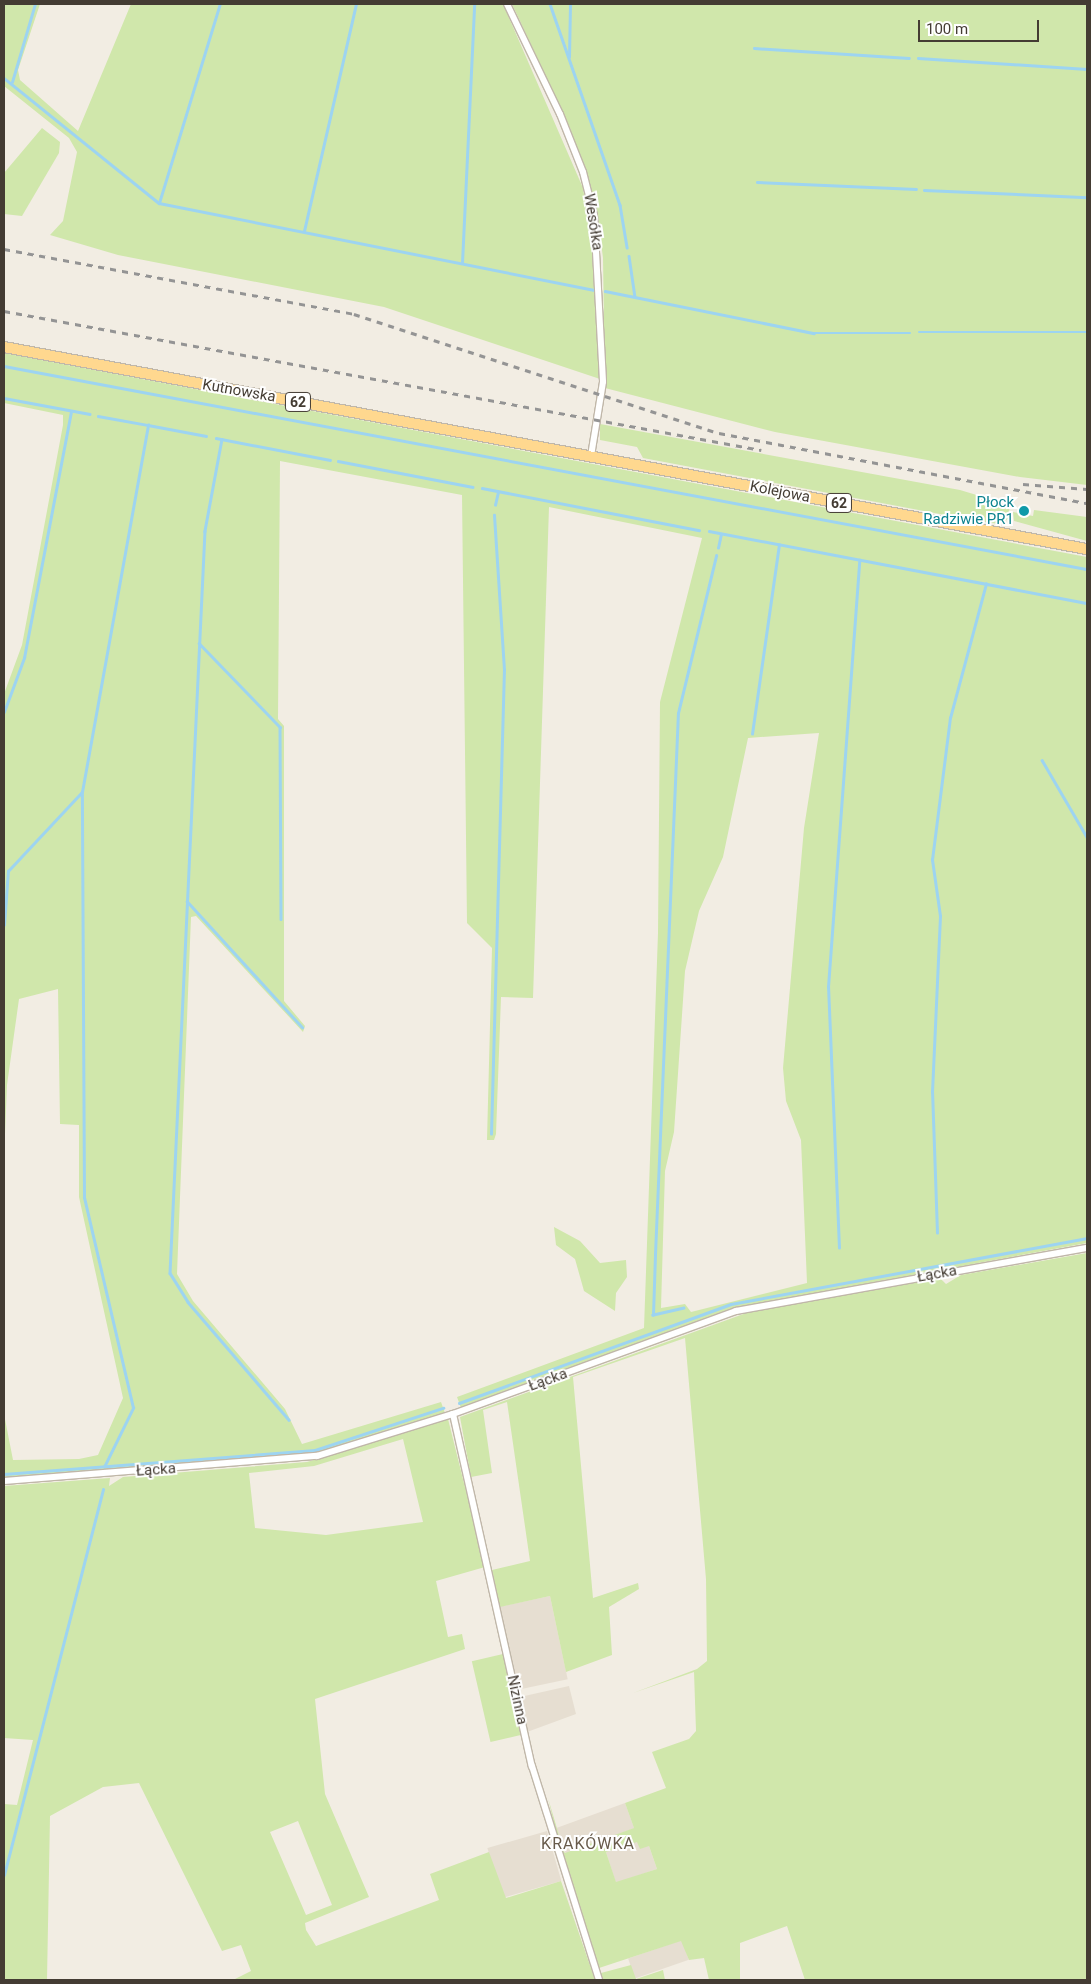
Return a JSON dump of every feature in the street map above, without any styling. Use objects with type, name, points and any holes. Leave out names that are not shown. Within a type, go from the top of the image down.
[{"type":"main road","name":"Kutnowska","points":[[4,347],[592,456]]},
{"type":"main road","name":"Kolejowa","points":[[592,456],[1087,549]]},
{"type":"street","name":"Wesółka","points":[[508,4],[563,122],[594,215],[603,382],[592,456]]},
{"type":"street","name":"Łącka","points":[[4,1481],[317,1456],[452,1414],[736,1311],[1087,1248]]},
{"type":"street","name":"Nizinna","points":[[452,1414],[532,1766],[599,1980]]},
{"type":"shaded area","points":[[550,1596],[568,1679],[518,1690],[500,1607]]},
{"type":"shaded area","points":[[569,1686],[576,1714],[527,1732],[520,1697]]},
{"type":"shaded area","points":[[625,1803],[634,1828],[566,1853],[556,1828]]},
{"type":"shaded area","points":[[547,1831],[561,1881],[502,1898],[487,1848]]},
{"type":"shaded area","points":[[637,1841],[649,1846],[657,1869],[616,1883],[606,1852]]},
{"type":"shaded area","points":[[682,1940],[689,1960],[635,1978],[628,1959]]},
{"type":"green space","points":[[4,4],[40,4],[18,70],[20,80],[78,131],[131,4],[503,4],[583,188],[597,274],[600,379],[384,307],[118,255],[50,235],[63,221],[77,152],[69,138],[4,86]]},
{"type":"green space","points":[[512,4],[1087,4],[1087,485],[1020,477],[775,432],[605,388],[603,258],[597,211],[570,128]]},
{"type":"green space","points":[[42,128],[60,142],[59,153],[22,216],[4,214],[4,173]]},
{"type":"green space","points":[[4,353],[1087,557],[1087,1243],[744,1306],[461,1408],[457,1397],[644,1328],[658,933],[660,702],[702,538],[549,507],[533,998],[501,997],[496,1134],[494,1140],[487,1140],[492,948],[467,923],[462,495],[280,461],[278,719],[284,726],[284,1001],[305,1026],[303,1032],[196,916],[191,917],[177,1274],[193,1301],[285,1409],[302,1444],[441,1402],[445,1413],[314,1454],[4,1478],[4,1414],[13,1460],[79,1459],[98,1455],[123,1398],[79,1197],[79,1125],[60,1124],[58,989],[19,999],[7,1085],[4,1159],[4,694],[22,645],[63,425],[63,415],[4,403]],"holes":[[[819,733],[804,828],[783,1068],[786,1101],[801,1140],[807,1283],[691,1312],[685,1304],[661,1308],[665,1171],[674,1132],[685,971],[699,911],[723,857],[748,738]]]},
{"type":"green space","points":[[600,424],[960,490],[1010,505],[1008,519],[1000,524],[977,521],[643,458],[637,447],[600,440]]},
{"type":"green space","points":[[1034,510],[1087,517],[1087,541],[1014,521],[1013,512],[1033,516]]},
{"type":"green space","points":[[554,1227],[580,1241],[600,1263],[626,1260],[627,1277],[616,1293],[615,1311],[584,1291],[575,1259],[556,1245]]},
{"type":"green space","points":[[1087,1253],[1087,1980],[805,1980],[787,1926],[740,1943],[740,1980],[709,1980],[704,1958],[689,1960],[681,1941],[599,1968],[562,1849],[565,1853],[634,1828],[625,1803],[666,1788],[652,1752],[689,1739],[696,1731],[694,1672],[633,1693],[697,1669],[707,1661],[706,1579],[685,1338],[573,1377],[593,1598],[638,1583],[639,1589],[609,1607],[612,1655],[566,1672],[550,1596],[500,1607],[492,1570],[530,1561],[507,1402],[483,1410],[492,1473],[471,1477],[460,1417],[749,1312],[939,1277],[946,1284],[961,1275]],"holes":[[[637,1842],[640,1849],[649,1846],[657,1869],[616,1882],[606,1852]]]},
{"type":"green space","points":[[448,1419],[485,1567],[436,1581],[448,1637],[462,1634],[465,1649],[315,1699],[325,1794],[369,1897],[305,1923],[306,1930],[316,1946],[439,1900],[430,1874],[489,1852],[506,1898],[561,1881],[595,1980],[233,1980],[251,1971],[241,1945],[222,1951],[139,1783],[103,1787],[50,1816],[47,1980],[4,1980],[4,1804],[17,1805],[33,1740],[4,1738],[4,1486],[110,1478],[109,1486],[123,1477],[307,1462]],"holes":[[[403,1439],[423,1522],[326,1535],[255,1528],[249,1473],[314,1466]],[[298,1821],[332,1905],[306,1915],[270,1832]]]},
{"type":"green space","points":[[503,1654],[522,1735],[490,1742],[472,1661]]},
{"type":"green space","points":[[548,1798],[561,1842],[558,1840]]},
{"type":"green space","points":[[631,1965],[636,1979],[663,1970],[665,1980],[603,1980],[601,1973]]},
{"type":"waterway","points":[[12,82],[35,4]]},
{"type":"waterway","points":[[159,203],[220,4]]},
{"type":"waterway","points":[[304,231],[356,4]]},
{"type":"waterway","points":[[462,263],[474,4]]},
{"type":"waterway","points":[[550,4],[620,205],[627,247]]},
{"type":"waterway","points":[[569,57],[570,4]]},
{"type":"waterway","points":[[754,48],[909,58]]},
{"type":"waterway","points":[[918,58],[1087,69]]},
{"type":"waterway","points":[[4,78],[159,203],[596,290]]},
{"type":"waterway","points":[[757,182],[916,189]]},
{"type":"waterway","points":[[924,190],[1087,197]]},
{"type":"waterway","points":[[629,256],[635,297]]},
{"type":"waterway","points":[[605,291],[814,333],[910,333]]},
{"type":"waterway","points":[[919,332],[1087,332]]},
{"type":"waterway","points":[[4,366],[1087,569]]},
{"type":"waterway","points":[[4,398],[90,414]]},
{"type":"waterway","points":[[4,712],[24,658],[71,411]]},
{"type":"waterway","points":[[98,416],[148,425]]},
{"type":"waterway","points":[[104,1467],[133,1408],[84,1198],[82,792],[148,425],[206,436]]},
{"type":"waterway","points":[[216,438],[330,460]]},
{"type":"waterway","points":[[222,439],[205,531],[170,1273],[188,1302],[289,1420]]},
{"type":"waterway","points":[[338,461],[473,487]]},
{"type":"waterway","points":[[482,488],[699,530]]},
{"type":"waterway","points":[[495,505],[498,492]]},
{"type":"waterway","points":[[491,1134],[504,670],[494,515]]},
{"type":"waterway","points":[[709,531],[1087,603]]},
{"type":"waterway","points":[[718,548],[721,534]]},
{"type":"waterway","points":[[752,734],[779,545]]},
{"type":"waterway","points":[[684,1308],[653,1315],[678,713],[716,556]]},
{"type":"waterway","points":[[839,1248],[828,987],[859,560]]},
{"type":"waterway","points":[[937,1233],[932,1092],[940,916],[932,860],[950,718],[986,584]]},
{"type":"waterway","points":[[199,643],[280,727],[281,919]]},
{"type":"waterway","points":[[1042,760],[1087,837]]},
{"type":"waterway","points":[[4,925],[8,871],[81,793]]},
{"type":"waterway","points":[[187,901],[302,1027]]},
{"type":"waterway","points":[[459,1403],[731,1304],[1087,1238]]},
{"type":"waterway","points":[[4,1474],[315,1450],[443,1408]]},
{"type":"waterway","points":[[4,1875],[103,1490]]},
{"type":"railway","points":[[4,249],[354,314],[719,433],[1087,503]]},
{"type":"railway","points":[[4,311],[761,450]]},
{"type":"railway","points":[[1023,484],[1087,489]]},
{"type":"place","name":"Płock Radziwie PR1","points":[[1024,511]]},
{"type":"district","name":"KRAKÓWKA","points":[[588,1844]]}]
